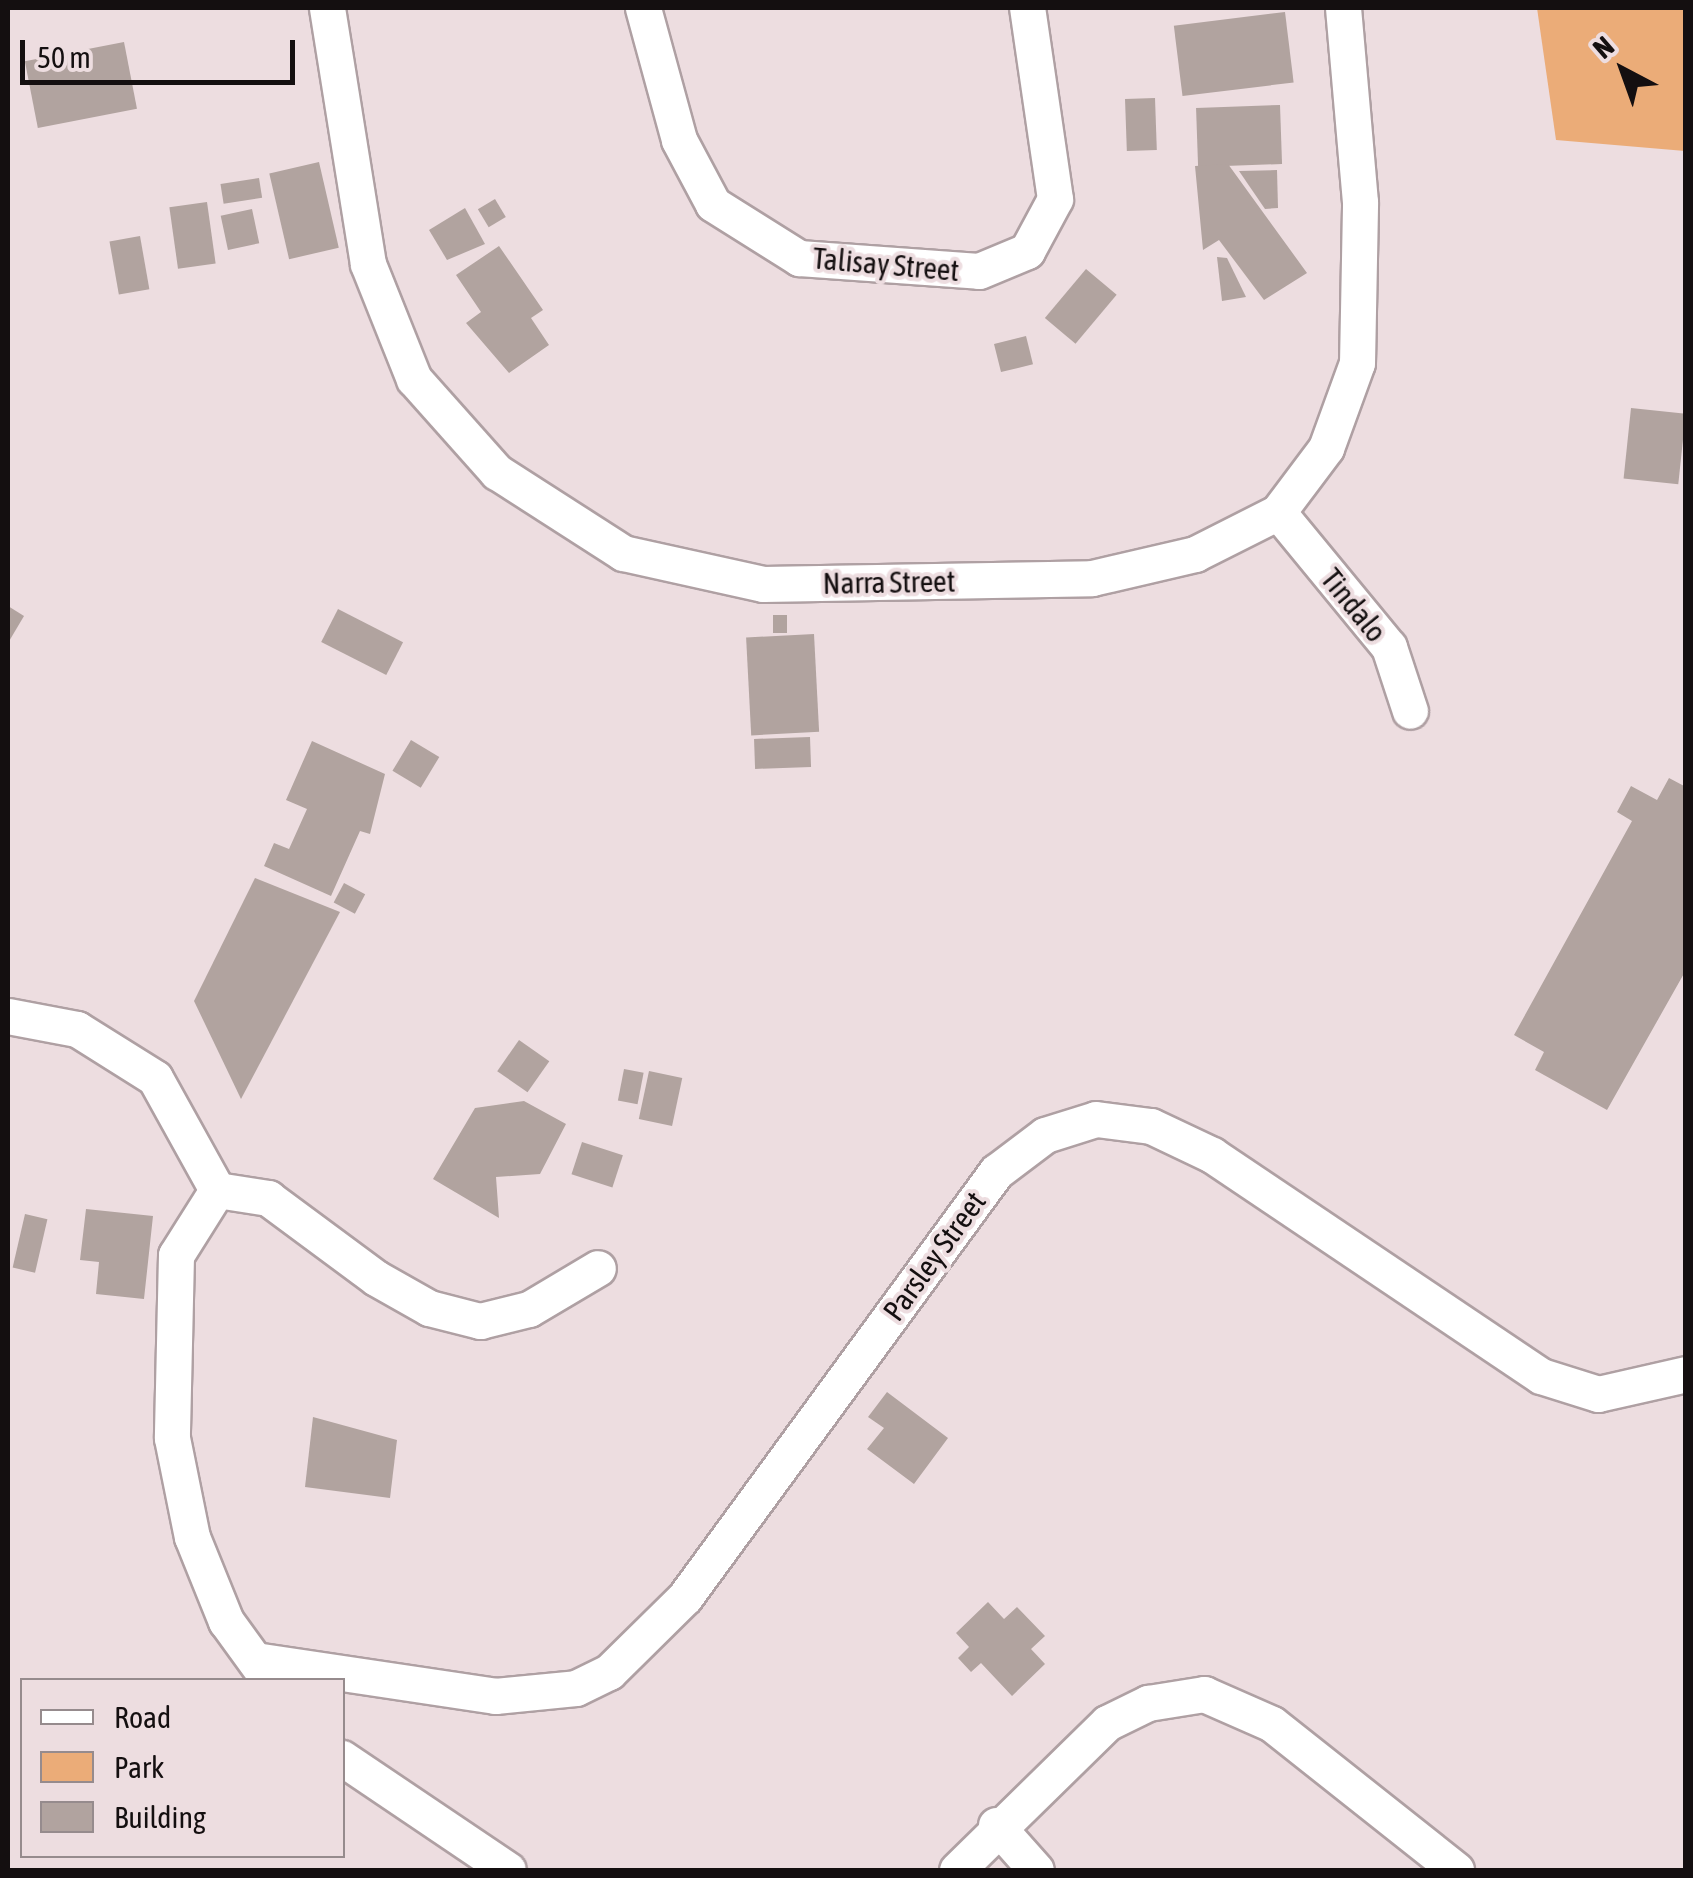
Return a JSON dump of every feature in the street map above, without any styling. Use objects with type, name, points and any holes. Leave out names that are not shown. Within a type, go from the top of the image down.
[{"type":"street","name":"Narra Street","points":[[326,8],[368,264],[414,379],[497,472],[623,553],[764,584],[1092,578],[1194,554],[1278,512],[1326,448],[1356,363],[1360,202],[1342,8]]},
{"type":"street","name":"Talisay Street","points":[[643,8],[679,140],[713,204],[799,258],[979,271],[1027,251],[1055,198],[1027,8]]},
{"type":"street","name":"Tindalo","points":[[1278,512],[1389,647],[1410,711]]},
{"type":"street","points":[[8,1016],[77,1029],[155,1078],[216,1190]]},
{"type":"street","name":"Parsley Street","points":[[345,1679],[496,1696],[576,1688],[610,1672],[684,1597],[996,1172],[1045,1135],[1096,1118],[1151,1126],[1212,1155],[1541,1376],[1598,1394],[1686,1374]]},
{"type":"street","points":[[216,1190],[268,1198],[376,1278],[429,1308],[480,1321],[529,1309],[598,1268]]},
{"type":"street","points":[[216,1190],[176,1255],[172,1438],[192,1537],[226,1621],[262,1670]]},
{"type":"street","name":"Parsley Street","points":[[262,1670],[334,1678]]},
{"type":"street","points":[[956,1870],[996,1825],[1107,1724],[1148,1704],[1204,1694],[1272,1724],[1456,1870]]},
{"type":"street","points":[[345,1760],[508,1870]]},
{"type":"street","points":[[996,1825],[1036,1870]]},
{"type":"green space","points":[[1537,8],[1685,8],[1685,151],[1556,140]]},
{"type":"building","points":[[1285,12],[1294,82],[1182,96],[1174,26]]},
{"type":"building","points":[[124,42],[137,109],[38,128],[25,61]]},
{"type":"building","points":[[1155,98],[1157,150],[1127,151],[1125,99]]},
{"type":"building","points":[[1280,105],[1282,164],[1198,167],[1196,108]]},
{"type":"building","points":[[319,162],[339,248],[289,259],[269,173]]},
{"type":"building","points":[[1228,164],[1307,273],[1264,300],[1219,240],[1203,250],[1195,166]]},
{"type":"building","points":[[1277,170],[1278,208],[1265,209],[1239,171]]},
{"type":"building","points":[[259,178],[262,198],[224,204],[220,184]]},
{"type":"building","points":[[495,199],[506,217],[489,227],[478,209]]},
{"type":"building","points":[[207,202],[216,263],[178,269],[169,207]]},
{"type":"building","points":[[465,208],[485,244],[447,260],[429,230]]},
{"type":"building","points":[[252,209],[259,243],[228,250],[221,216]]},
{"type":"building","points":[[140,236],[149,289],[119,295],[109,241]]},
{"type":"building","points":[[499,246],[543,310],[531,318],[549,345],[509,373],[466,323],[481,312],[456,275]]},
{"type":"building","points":[[1217,257],[1227,258],[1246,297],[1222,301]]},
{"type":"building","points":[[1086,269],[1117,295],[1076,344],[1045,318]]},
{"type":"building","points":[[1026,336],[1033,364],[1001,372],[994,344]]},
{"type":"building","points":[[1631,408],[1686,414],[1678,484],[1624,479]]},
{"type":"building","points":[[8,606],[24,616],[8,643]]},
{"type":"building","points":[[338,609],[403,642],[386,675],[321,642]]},
{"type":"building","points":[[773,615],[787,615],[787,633],[773,633]]},
{"type":"building","points":[[814,634],[819,732],[751,735],[746,638]]},
{"type":"building","points":[[810,737],[811,767],[755,769],[754,739]]},
{"type":"building","points":[[411,740],[439,757],[421,788],[392,771]]},
{"type":"building","points":[[312,741],[385,774],[370,834],[360,831],[331,896],[264,866],[274,843],[289,849],[307,809],[286,800]]},
{"type":"building","points":[[1669,778],[1686,787],[1686,970],[1607,1110],[1535,1070],[1544,1052],[1514,1035],[1632,821],[1617,812],[1631,786],[1657,800]]},
{"type":"building","points":[[255,878],[340,912],[241,1099],[194,1001]]},
{"type":"building","points":[[344,883],[365,894],[355,914],[334,902]]},
{"type":"building","points":[[519,1040],[549,1061],[528,1092],[497,1071]]},
{"type":"building","points":[[624,1069],[644,1073],[638,1104],[618,1100]]},
{"type":"building","points":[[649,1071],[682,1078],[672,1126],[639,1119]]},
{"type":"building","points":[[524,1101],[566,1124],[540,1174],[496,1177],[499,1218],[433,1179],[475,1108]]},
{"type":"building","points":[[582,1142],[623,1155],[612,1188],[571,1174]]},
{"type":"building","points":[[86,1209],[153,1216],[144,1299],[96,1294],[99,1262],[80,1260]]},
{"type":"building","points":[[25,1214],[47,1219],[35,1273],[13,1268]]},
{"type":"building","points":[[887,1392],[948,1438],[914,1484],[867,1449],[884,1428],[868,1417]]},
{"type":"building","points":[[313,1417],[397,1440],[390,1498],[305,1487]]},
{"type":"building","points":[[988,1602],[1004,1619],[1017,1607],[1045,1636],[1031,1649],[1045,1664],[1012,1696],[981,1663],[971,1672],[958,1658],[969,1647],[956,1633]]}]
